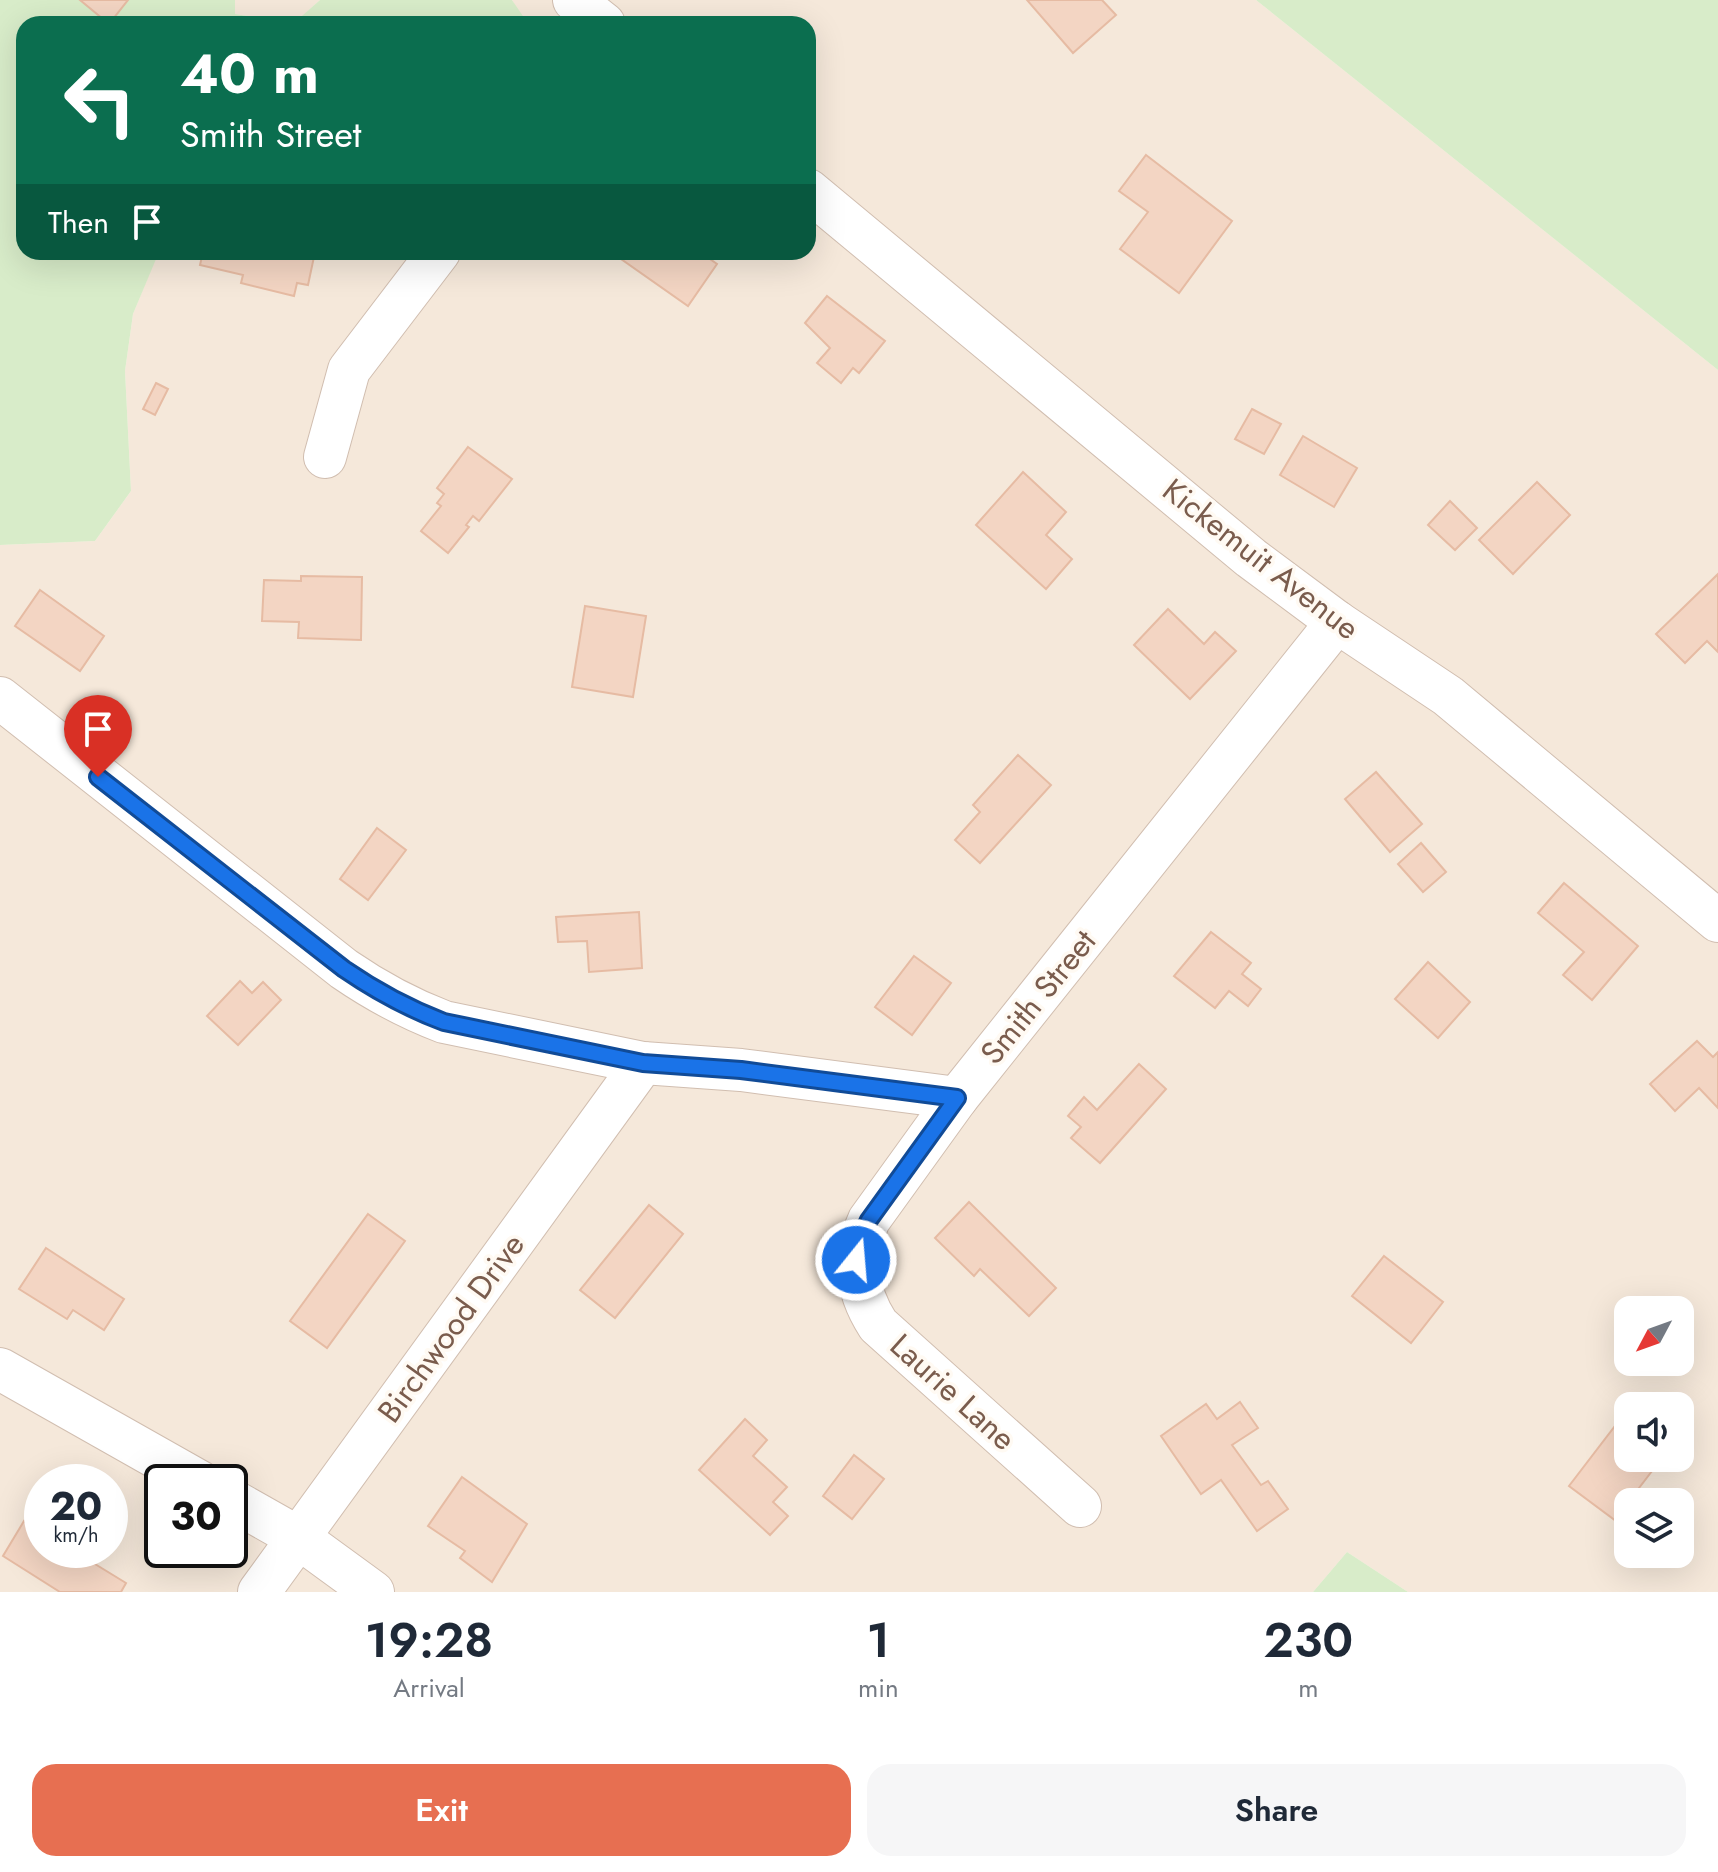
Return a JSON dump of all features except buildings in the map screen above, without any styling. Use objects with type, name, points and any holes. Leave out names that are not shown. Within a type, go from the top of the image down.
[{"type":"street","points":[[574,0],[594,16]]},
{"type":"street","name":"Kickemuit Avenue","points":[[816,197],[1251,558],[1337,622],[1448,696],[1718,921]]},
{"type":"street","points":[[325,457],[349,370],[433,260]]},
{"type":"street","name":"Smith Street","points":[[957,1098],[1337,622]]},
{"type":"street","points":[[0,698],[381,995],[444,1022],[643,1063],[741,1070],[957,1098]]},
{"type":"street","name":"Birchwood Drive","points":[[259,1592],[643,1063]]},
{"type":"street","name":"Laurie Lane","points":[[957,1098],[869,1220],[859,1242],[856,1260],[862,1292],[878,1325],[1080,1506]]},
{"type":"street","points":[[0,1369],[168,1464]]},
{"type":"street","points":[[248,1509],[299,1538],[373,1592]]},
{"type":"shaded area","points":[[235,0],[320,0],[303,16],[235,14]]},
{"type":"shaded area","points":[[512,0],[1256,0],[1718,370],[1718,1592],[1408,1592],[1347,1552],[1313,1592],[0,1592],[0,545],[95,541],[131,491],[125,371],[133,314],[155,260],[816,260],[816,16],[521,16]]},
{"type":"green space","points":[[0,0],[235,0],[235,14],[248,16],[16,16],[16,260],[156,260],[133,314],[125,371],[131,491],[95,541],[0,545]]},
{"type":"green space","points":[[320,0],[512,0],[523,16],[302,16]]},
{"type":"green space","points":[[1256,0],[1718,0],[1718,370]]},
{"type":"green space","points":[[1347,1552],[1408,1592],[1313,1592]]},
{"type":"route","points":[[98,777],[344,969],[381,995],[444,1022],[643,1063],[741,1070],[957,1098],[869,1220],[859,1242],[856,1260]]}]
